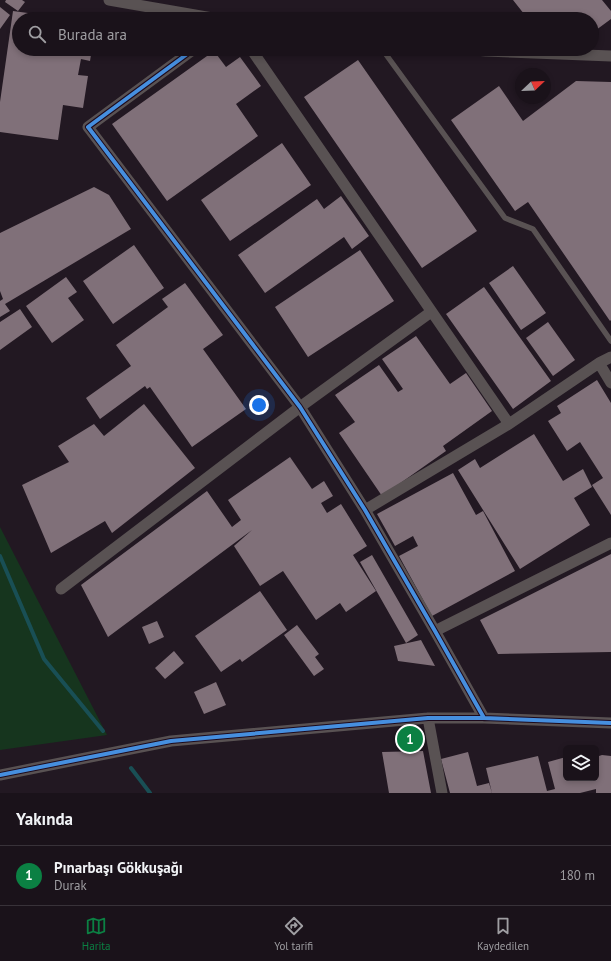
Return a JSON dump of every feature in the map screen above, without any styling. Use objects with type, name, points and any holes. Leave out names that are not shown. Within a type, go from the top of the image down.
[{"type":"street","points":[[109,0],[161,5],[190,12]]},
{"type":"street","points":[[184,56],[88,127],[300,407],[365,510],[484,718]]},
{"type":"street","points":[[256,56],[509,424]]},
{"type":"street","points":[[599,56],[611,56]]},
{"type":"street","points":[[61,589],[300,407],[431,312]]},
{"type":"street","points":[[365,510],[509,424],[611,356]]},
{"type":"street","points":[[599,363],[611,383]]},
{"type":"street","points":[[435,631],[611,543]]},
{"type":"street","points":[[428,718],[442,793]]},
{"type":"street","points":[[2,778],[171,741],[428,718],[484,718],[611,723]]},
{"type":"lane","points":[[387,56],[504,218],[533,229],[611,340]]},
{"type":"green space","points":[[0,527],[107,735],[0,750]]},
{"type":"building","points":[[6,0],[22,0],[25,2],[18,11],[5,2]]},
{"type":"building","points":[[513,0],[602,0],[611,11],[611,19],[599,28],[599,12],[522,12]]},
{"type":"building","points":[[0,7],[10,15],[0,29]]},
{"type":"building","points":[[12,18],[12,56],[91,56],[90,61],[81,59],[78,75],[88,76],[83,108],[63,105],[58,140],[0,132],[0,102]]},
{"type":"building","points":[[207,56],[218,56],[226,67],[240,57],[261,86],[236,104],[258,136],[167,201],[112,124]]},
{"type":"building","points":[[358,60],[477,231],[422,268],[304,97]]},
{"type":"building","points":[[576,81],[611,82],[610,321],[528,202],[515,211],[451,120],[499,86],[523,121],[546,104],[551,104],[551,100]]},
{"type":"building","points":[[282,143],[311,185],[230,241],[201,200]]},
{"type":"building","points":[[94,187],[109,195],[131,229],[5,304],[10,311],[0,317],[0,301],[3,299],[0,291],[0,233]]},
{"type":"building","points":[[341,196],[369,236],[352,249],[344,237],[265,293],[238,255],[317,199],[324,209]]},
{"type":"building","points":[[134,245],[164,288],[113,324],[83,281]]},
{"type":"building","points":[[360,250],[394,301],[308,357],[275,307]]},
{"type":"building","points":[[513,266],[546,313],[521,330],[489,283]]},
{"type":"building","points":[[66,277],[77,292],[68,298],[84,320],[52,343],[26,306]]},
{"type":"building","points":[[185,283],[223,335],[203,349],[246,409],[192,447],[150,387],[147,389],[145,386],[100,419],[86,398],[131,366],[116,345],[168,307],[162,299]]},
{"type":"building","points":[[484,287],[551,381],[513,409],[446,314]]},
{"type":"building","points":[[20,309],[32,327],[0,350],[0,322]]},
{"type":"building","points":[[548,322],[575,360],[553,376],[526,338]]},
{"type":"building","points":[[416,336],[450,384],[466,373],[492,411],[443,446],[446,451],[382,496],[339,433],[355,422],[335,395],[379,365],[398,392],[403,389],[382,359]]},
{"type":"building","points":[[597,380],[611,403],[611,515],[592,485],[603,478],[580,442],[567,451],[548,421],[561,413],[557,406]]},
{"type":"building","points":[[144,404],[195,468],[112,533],[105,521],[51,553],[22,485],[69,462],[58,446],[94,424],[104,436]]},
{"type":"building","points":[[534,434],[563,481],[583,469],[592,487],[574,498],[590,525],[520,569],[458,470],[475,459],[480,468]]},
{"type":"building","points":[[290,457],[312,489],[324,481],[333,496],[321,503],[327,513],[341,504],[367,546],[353,555],[376,591],[346,612],[340,603],[316,620],[283,571],[260,586],[234,546],[252,530],[108,637],[81,585],[207,491],[232,527],[241,520],[228,500]]},
{"type":"building","points":[[453,473],[476,515],[483,511],[515,571],[432,616],[399,556],[418,546],[413,536],[395,546],[377,514]]},
{"type":"building","points":[[611,554],[611,652],[498,654],[480,620]]},
{"type":"building","points":[[372,555],[418,635],[406,643],[360,562]]},
{"type":"building","points":[[260,591],[287,630],[242,662],[240,659],[221,672],[195,636]]},
{"type":"building","points":[[157,621],[164,637],[149,644],[142,627]]},
{"type":"building","points":[[297,625],[319,654],[315,657],[324,669],[314,676],[284,635]]},
{"type":"building","points":[[421,640],[435,666],[398,661],[394,646]]},
{"type":"building","points":[[174,651],[184,663],[165,679],[155,668]]},
{"type":"building","points":[[216,682],[226,705],[204,714],[194,692]]},
{"type":"building","points":[[423,751],[431,793],[389,793],[382,752]]},
{"type":"building","points":[[468,752],[477,786],[489,783],[492,793],[450,793],[441,759]]},
{"type":"building","points":[[538,756],[547,791],[555,789],[548,762],[563,758],[563,781],[599,781],[599,756],[611,756],[611,793],[596,793],[596,789],[580,793],[492,793],[486,768]]},
{"type":"waterway","points":[[0,556],[44,659],[103,731]]},
{"type":"waterway","points":[[131,768],[150,793]]},
{"type":"cycle path","points":[[184,56],[88,127],[300,407],[365,510],[484,718]]},
{"type":"cycle path","points":[[0,775],[171,741],[428,718],[484,718],[611,723]]},
{"type":"place","name":"Pınarbaşı Gökkuşağı","points":[[410,739]]}]
